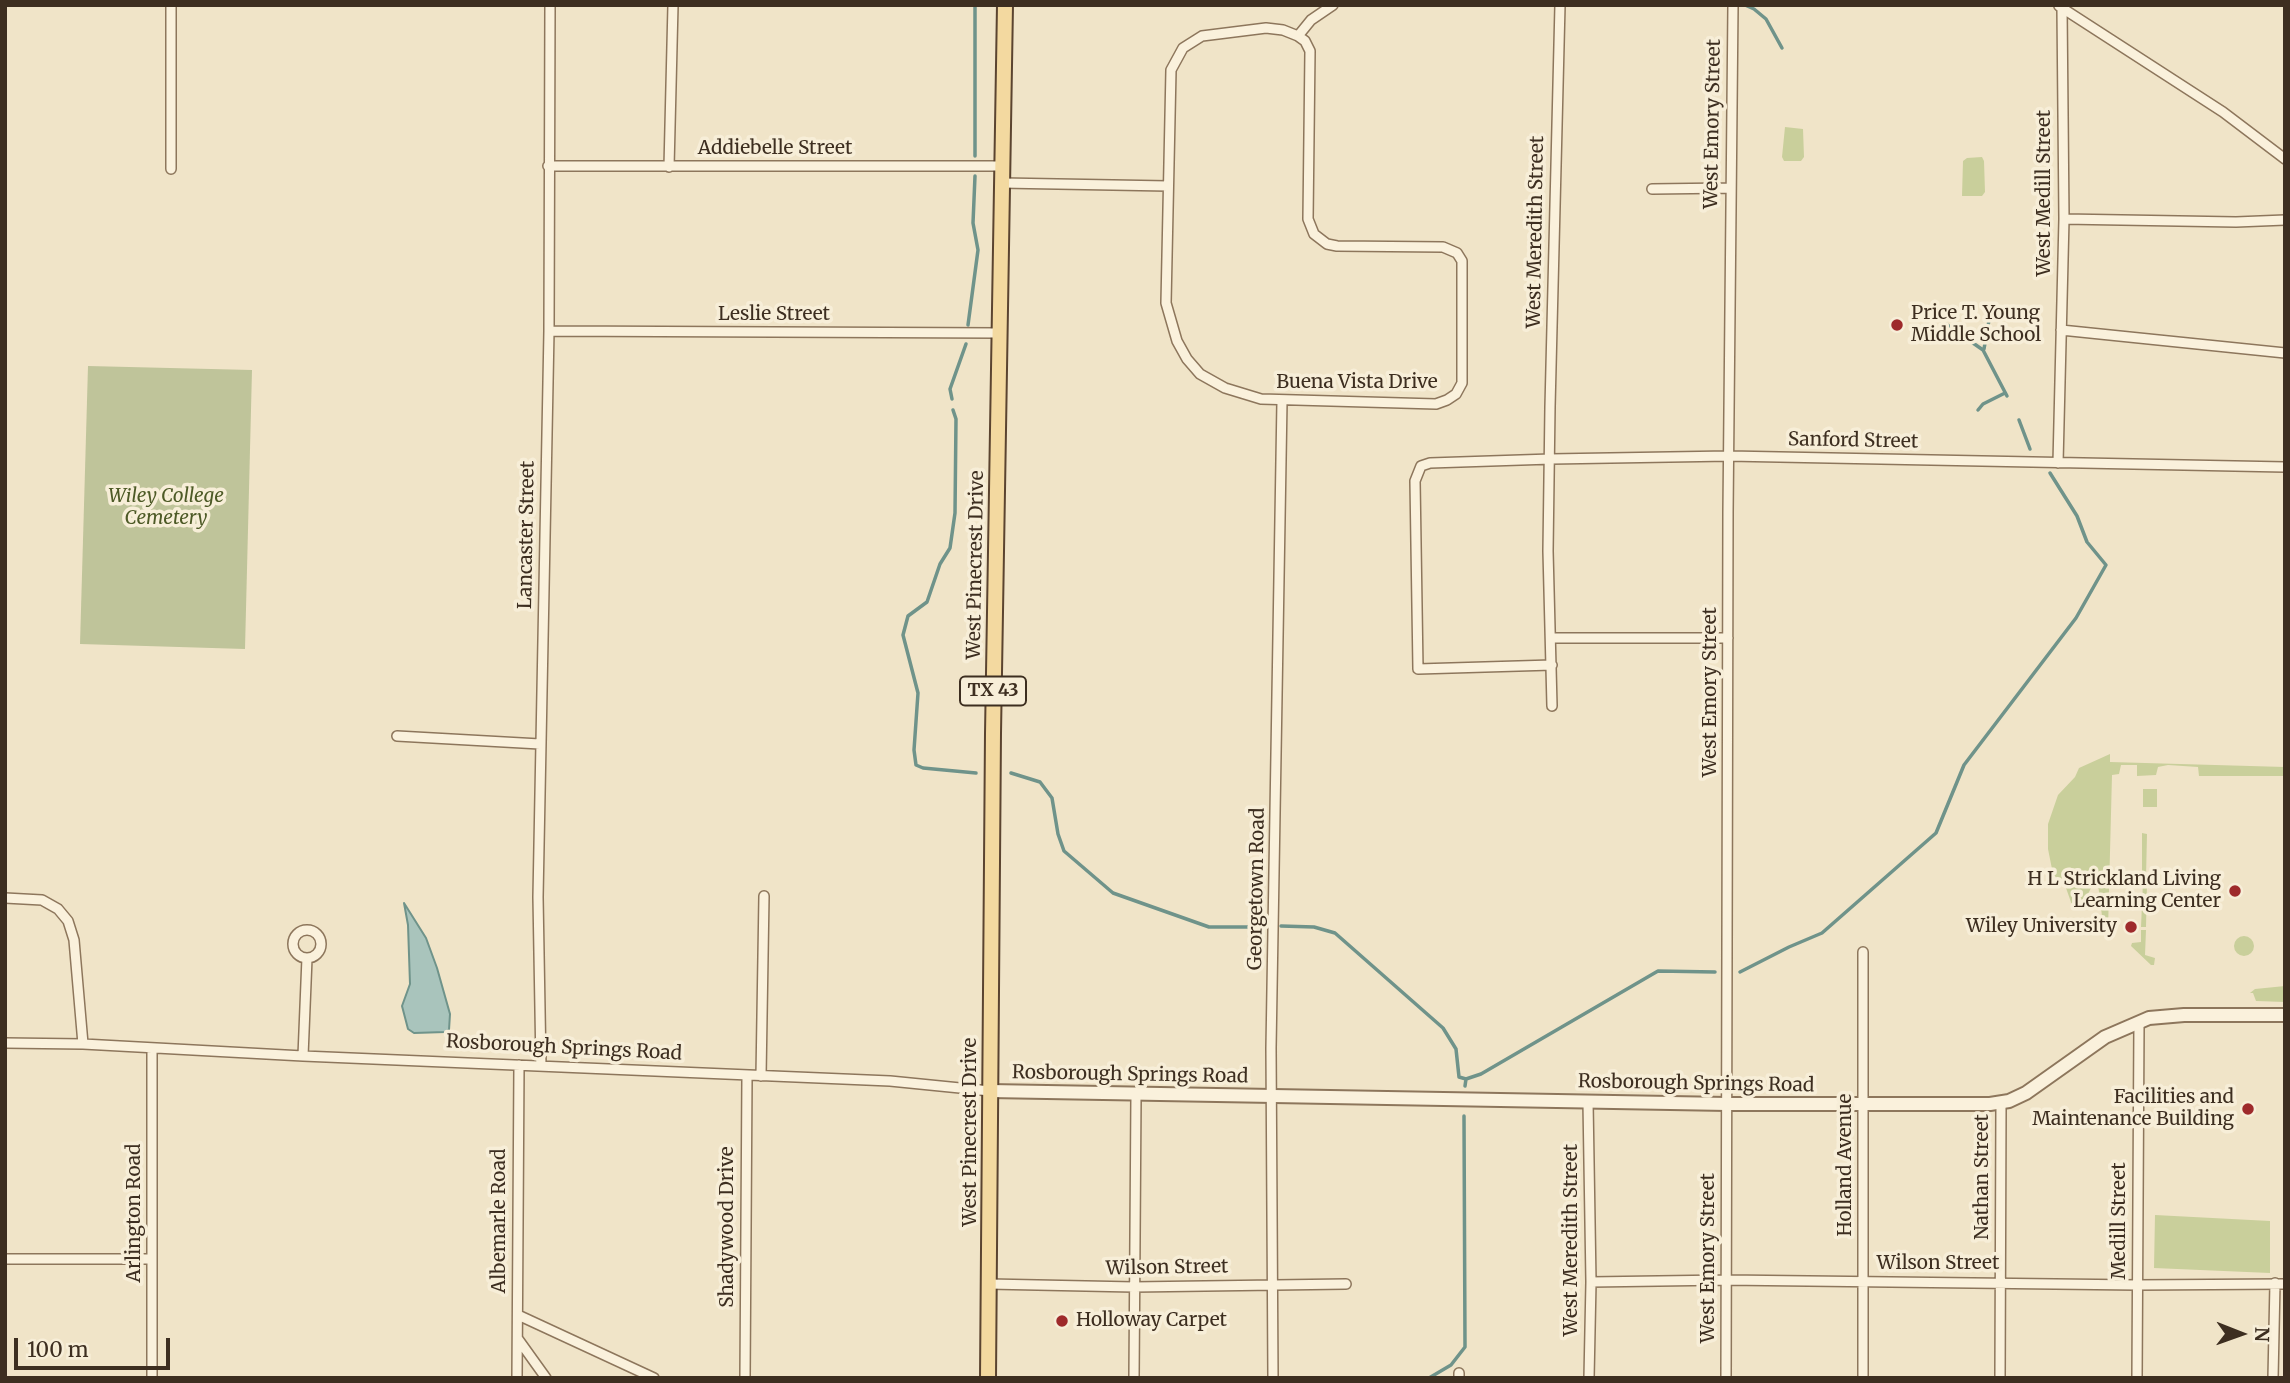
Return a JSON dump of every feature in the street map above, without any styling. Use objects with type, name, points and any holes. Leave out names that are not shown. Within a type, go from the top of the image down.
[{"type":"main road","name":"West Pinecrest Drive","points":[[988,1378],[998,333],[1004,5]]},
{"type":"street","points":[[171,5],[171,169]]},
{"type":"street","name":"Lancaster Street","points":[[541,1066],[538,897],[549,331],[550,5]]},
{"type":"street","points":[[669,167],[673,5]]},
{"type":"street","points":[[1298,36],[1311,20],[1333,5]]},
{"type":"street","name":"West Meredith Street","points":[[1552,706],[1548,551],[1554,177],[1560,5]]},
{"type":"street","name":"West Emory Street","points":[[1726,1378],[1732,5]]},
{"type":"street","points":[[2060,7],[2223,112],[2285,159]]},
{"type":"street","name":"West Medill Street","points":[[2058,463],[2064,219],[2060,7]]},
{"type":"street","name":"Buena Vista Drive","points":[[1273,28],[1298,36],[1308,46],[1311,58],[1308,219],[1311,230],[1322,241],[1332,245],[1443,247],[1457,254],[1464,267],[1463,374],[1456,394],[1436,404],[1283,401],[1248,397],[1200,374],[1182,350],[1172,330],[1166,303],[1168,186],[1170,78],[1173,65],[1183,48],[1210,34],[1249,29],[1273,28]]},
{"type":"street","name":"Addiebelle Street","points":[[548,166],[1002,166]]},
{"type":"street","points":[[1002,183],[1168,186]]},
{"type":"street","points":[[1652,189],[1730,188]]},
{"type":"street","points":[[2064,219],[2236,222],[2285,220]]},
{"type":"street","points":[[2061,330],[2285,354]]},
{"type":"street","name":"Leslie Street","points":[[549,331],[998,333]]},
{"type":"street","name":"Georgetown Road","points":[[1273,1378],[1271,1097],[1283,401]]},
{"type":"street","name":"Sanford Street","points":[[1552,665],[1418,669],[1415,481],[1421,466],[1430,463],[1551,459],[1729,456],[2285,467]]},
{"type":"street","points":[[1551,638],[1728,638]]},
{"type":"street","points":[[397,736],[540,744]]},
{"type":"street","points":[[761,1076],[764,895]]},
{"type":"street","points":[[5,898],[42,900],[58,909],[68,921],[74,940],[83,1044]]},
{"type":"street","name":"Holland Avenue","points":[[1863,952],[1863,1378]]},
{"type":"street","points":[[303,1056],[307,958]]},
{"type":"street","name":"Rosborough Springs Road","points":[[5,1043],[83,1044],[904,1082],[990,1091],[1864,1105],[2001,1103],[2026,1093],[2105,1037],[2139,1022],[2169,1016],[2285,1015]]},
{"type":"street","name":"Medill Street","points":[[2137,1378],[2139,1022]]},
{"type":"street","name":"Arlington Road","points":[[152,1049],[152,1378]]},
{"type":"street","name":"Albemarle Road","points":[[517,1378],[519,1065]]},
{"type":"street","name":"Shadywood Drive","points":[[745,1378],[747,1076]]},
{"type":"street","points":[[1134,1378],[1136,1095]]},
{"type":"street","name":"West Meredith Street","points":[[1588,1102],[1591,1282],[1589,1378]]},
{"type":"street","name":"Nathan Street","points":[[2000,1378],[2001,1103]]},
{"type":"street","points":[[5,1259],[152,1259]]},
{"type":"street","name":"Wilson Street","points":[[1591,1282],[1726,1280],[2280,1283]]},
{"type":"street","points":[[2273,1378],[2280,1283]]},
{"type":"street","name":"Wilson Street","points":[[989,1284],[1134,1287],[1346,1284]]},
{"type":"street","points":[[518,1315],[654,1378]]},
{"type":"street","points":[[517,1339],[546,1378]]},
{"type":"green space","points":[[1785,127],[1803,129],[1804,157],[1801,161],[1784,161],[1782,157]]},
{"type":"green space","points":[[1982,157],[1985,192],[1982,196],[1962,196],[1963,161],[1967,158]]},
{"type":"green space","name":"Wiley College Cemetery","points":[[88,366],[252,370],[245,649],[80,644]]},
{"type":"green space","points":[[2110,754],[2110,762],[2285,767],[2285,776],[2199,776],[2198,767],[2168,765],[2158,767],[2156,775],[2137,776],[2137,765],[2121,765],[2119,774],[2112,775],[2108,930],[2102,916],[2097,876],[2082,906],[2072,905],[2066,888],[2053,874],[2048,849],[2048,824],[2058,795],[2075,777],[2079,768]]},
{"type":"green space","points":[[2143,789],[2157,789],[2157,807],[2143,807]]},
{"type":"green space","points":[[2142,833],[2147,834],[2146,878],[2142,877]]},
{"type":"green space","points":[[2143,881],[2147,882],[2146,927],[2141,927]]},
{"type":"green space","points":[[2141,930],[2146,930],[2145,955],[2155,958],[2154,965],[2131,946],[2132,943],[2141,942]]},
{"type":"green space","points":[[2244,936],[2251,939],[2254,946],[2251,953],[2244,956],[2237,953],[2234,946],[2237,939]]},
{"type":"green space","points":[[2285,986],[2285,1002],[2256,1001],[2253,993],[2250,993],[2255,989]]},
{"type":"green space","points":[[2155,1215],[2270,1221],[2270,1273],[2154,1268]]},
{"type":"water","points":[[404,903],[426,938],[437,968],[450,1014],[449,1030],[445,1032],[414,1033],[408,1029],[402,1006],[410,984],[408,925]]},
{"type":"waterway","points":[[975,5],[975,156]]},
{"type":"waterway","points":[[1745,5],[1766,19],[1782,48]]},
{"type":"waterway","points":[[968,325],[978,250],[973,223],[975,176]]},
{"type":"waterway","points":[[1940,320],[1983,350],[2007,396]]},
{"type":"waterway","points":[[1984,349],[1989,320]]},
{"type":"waterway","points":[[952,399],[950,389],[966,344]]},
{"type":"waterway","points":[[1978,410],[1983,404],[2005,393]]},
{"type":"waterway","points":[[953,410],[956,419],[955,513],[950,548],[940,564],[927,602],[908,616],[903,635],[918,693],[914,750],[916,765],[976,773]]},
{"type":"waterway","points":[[2019,420],[2030,449]]},
{"type":"waterway","points":[[1740,972],[1822,933],[1936,833],[1964,765],[2076,618],[2106,565],[2087,542],[2077,516],[2050,473]]},
{"type":"waterway","points":[[1011,773],[1040,782],[1052,798],[1064,851],[1113,893],[1209,927],[1267,927]]},
{"type":"waterway","points":[[1281,926],[1314,927],[1335,933],[1443,1028],[1456,1049],[1459,1077],[1466,1079]]},
{"type":"waterway","points":[[1465,1086],[1466,1079],[1481,1074],[1658,971],[1715,972]]},
{"type":"waterway","points":[[1429,1378],[1451,1365],[1465,1347],[1464,1116]]},
{"type":"place","name":"Price T. Young Middle School","points":[[1897,325]]},
{"type":"place","name":"H L Strickland Living Learning Center","points":[[2235,891]]},
{"type":"place","name":"Wiley University","points":[[2131,927]]},
{"type":"place","name":"Facilities and Maintenance Building","points":[[2248,1109]]},
{"type":"place","name":"Holloway Carpet","points":[[1062,1321]]}]
